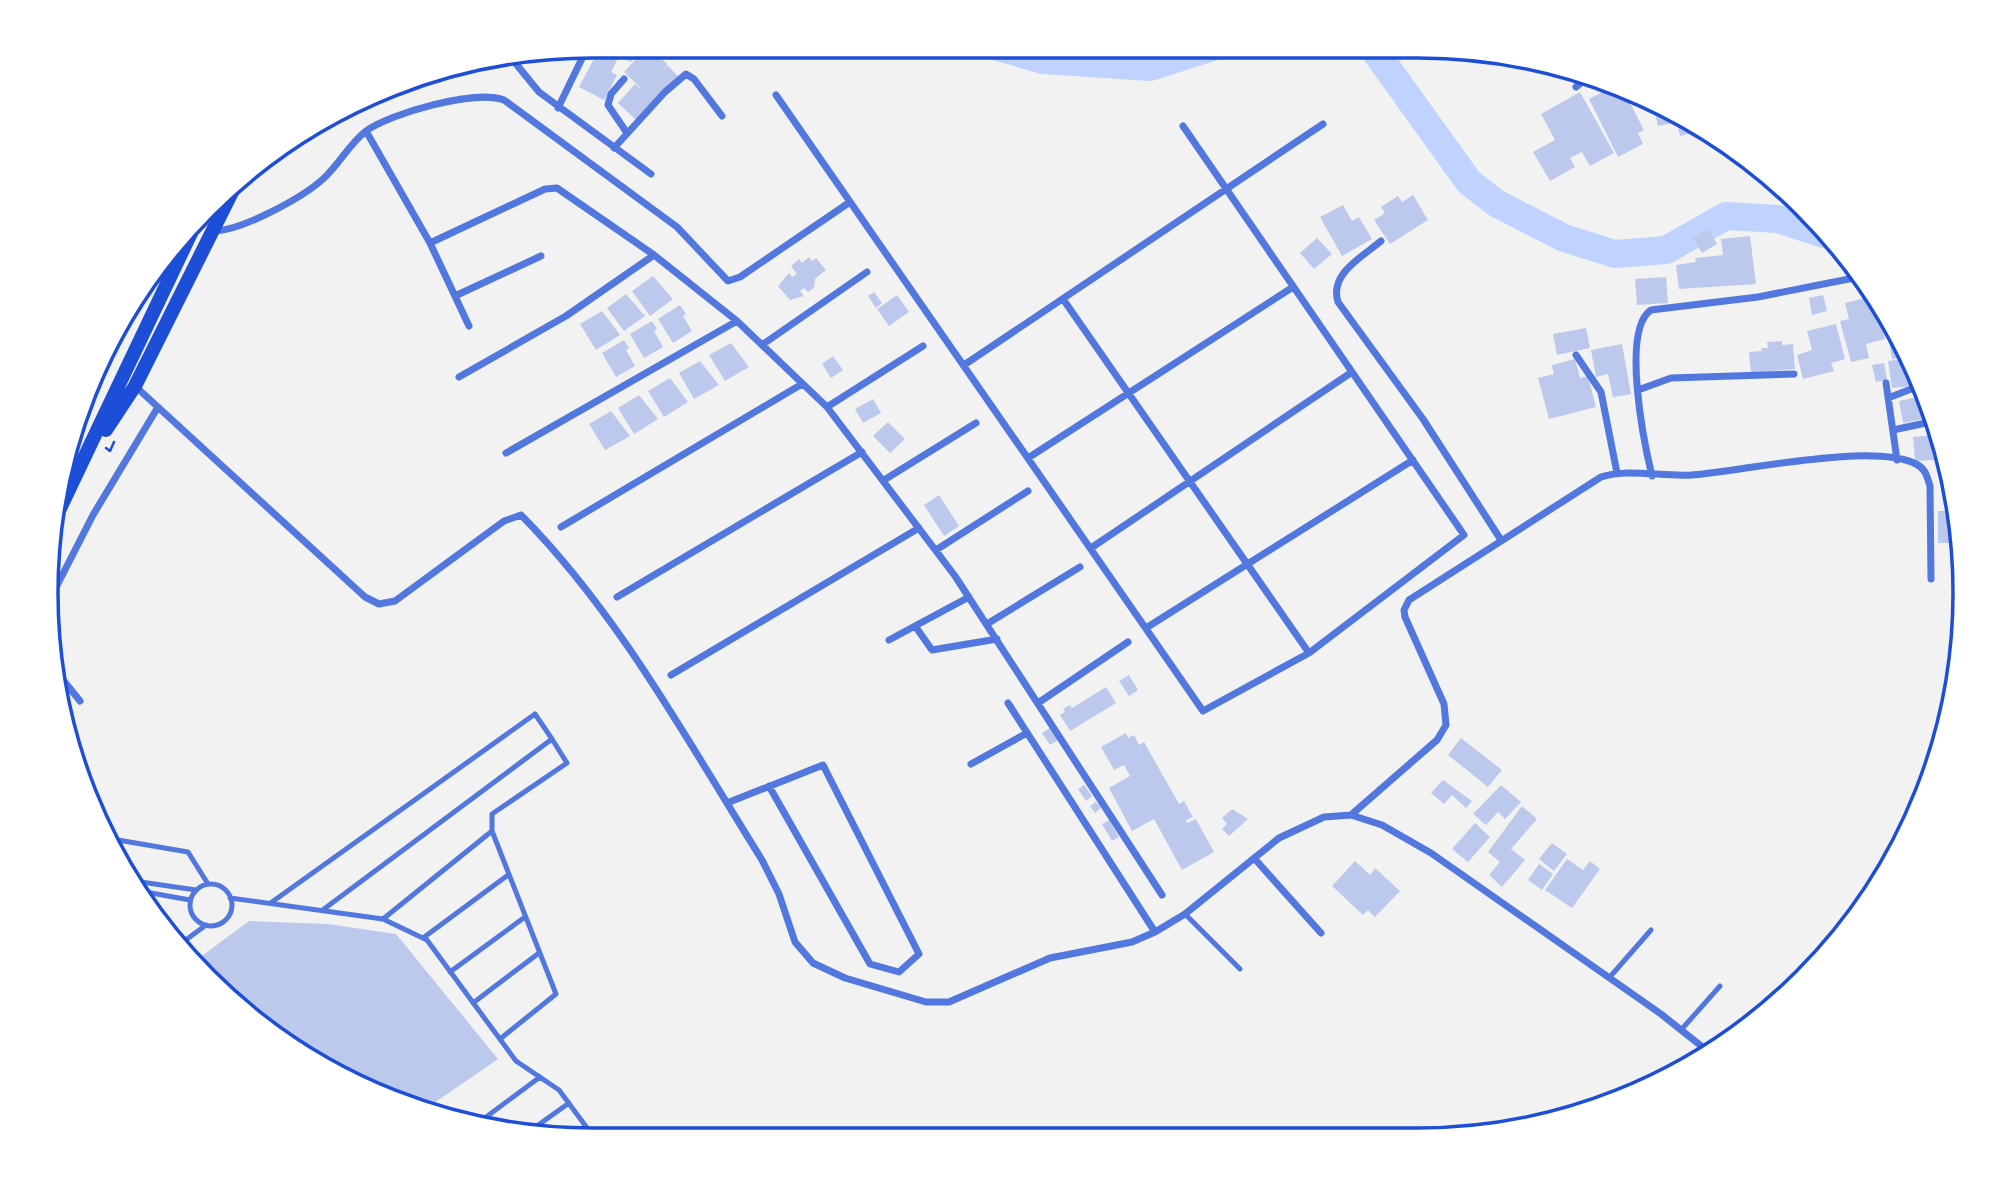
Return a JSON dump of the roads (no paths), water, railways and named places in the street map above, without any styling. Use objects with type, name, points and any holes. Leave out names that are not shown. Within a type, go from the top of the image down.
[{"type":"main road","points":[[86,456],[135,386],[226,204]]},
{"type":"main road","points":[[67,495],[183,250]]},
{"type":"street","points":[[558,108],[582,58]]},
{"type":"street","points":[[515,63],[539,93],[651,174]]},
{"type":"street","points":[[614,148],[665,92],[686,74],[694,79],[722,116]]},
{"type":"street","points":[[624,79],[611,94],[608,105],[627,133]]},
{"type":"street","points":[[1576,88],[1581,83]]},
{"type":"street","points":[[213,231],[235,228],[306,192],[324,179],[366,131],[397,117],[475,96],[492,95],[504,100],[677,227],[728,281],[740,277],[850,202]]},
{"type":"street","points":[[776,95],[1203,711],[1309,653],[1464,535],[1183,126]]},
{"type":"street","points":[[964,365],[1323,124]]},
{"type":"street","points":[[366,131],[429,243],[469,326]]},
{"type":"street","points":[[429,243],[545,189],[557,188],[654,255],[737,321],[827,407],[936,550],[997,639],[1162,895]]},
{"type":"street","points":[[1381,241],[1342,274],[1336,284],[1338,302],[1423,419],[1501,540]]},
{"type":"street","points":[[459,377],[566,316],[654,255]]},
{"type":"street","points":[[455,296],[541,256]]},
{"type":"street","points":[[762,345],[867,272]]},
{"type":"street","points":[[1652,476],[1638,390],[1637,332],[1643,315],[1651,310],[1758,297],[1850,278]]},
{"type":"street","points":[[1028,458],[1293,287]]},
{"type":"street","points":[[1063,299],[1309,653]]},
{"type":"street","points":[[506,453],[737,321]]},
{"type":"street","points":[[827,407],[923,346]]},
{"type":"street","points":[[1576,355],[1601,392],[1617,473]]},
{"type":"street","points":[[1090,548],[1352,372]]},
{"type":"street","points":[[1638,390],[1681,377],[1794,374]]},
{"type":"street","points":[[1886,383],[1898,460]]},
{"type":"street","points":[[561,527],[802,384]]},
{"type":"street","points":[[135,386],[365,597],[379,604],[396,601],[504,521],[521,515],[585,589],[623,641],[727,803],[762,860],[779,894],[795,942],[813,962],[845,978],[926,1002],[949,1002],[1050,958],[1132,942],[1155,932],[1185,915],[1254,858],[1301,825],[1324,817],[1351,816],[1382,825],[1432,853],[1702,1047]]},
{"type":"street","points":[[1888,398],[1913,388]]},
{"type":"street","points":[[58,583],[93,515],[158,407]]},
{"type":"street","points":[[884,480],[976,423]]},
{"type":"street","points":[[1893,430],[1926,423]]},
{"type":"street","points":[[617,597],[862,452]]},
{"type":"street","points":[[1351,816],[1437,740],[1446,725],[1444,704],[1405,617],[1404,610],[1409,600],[1601,477],[1617,473],[1652,476],[1720,472],[1825,458],[1898,460],[1916,464],[1926,472],[1930,486],[1931,579]]},
{"type":"street","points":[[1146,628],[1413,460]]},
{"type":"street","points":[[936,550],[1028,491]]},
{"type":"street","points":[[671,675],[919,528]]},
{"type":"street","points":[[987,624],[1080,567]]},
{"type":"street","points":[[889,640],[968,597]]},
{"type":"street","points":[[915,626],[932,650],[997,639]]},
{"type":"street","points":[[1038,703],[1128,642]]},
{"type":"street","points":[[65,682],[80,701]]},
{"type":"street","points":[[1008,703],[1155,932]]},
{"type":"street","points":[[971,764],[1027,733]]},
{"type":"street","points":[[727,803],[769,786],[823,765],[919,954],[899,972],[870,964],[769,786]]},
{"type":"street","points":[[1254,858],[1321,933]]},
{"type":"lane","points":[[272,902],[535,713],[567,763],[492,814],[492,831],[556,994],[500,1039]]},
{"type":"lane","points":[[324,909],[552,739]]},
{"type":"lane","points":[[383,919],[492,831]]},
{"type":"lane","points":[[118,840],[188,852],[208,884],[222,888],[230,898],[228,917],[218,924],[206,925],[186,940]]},
{"type":"lane","points":[[423,938],[508,875]]},
{"type":"lane","points":[[143,882],[196,890]]},
{"type":"lane","points":[[206,925],[195,918],[190,900],[196,890],[208,884]]},
{"type":"lane","points":[[150,893],[190,900]]},
{"type":"lane","points":[[230,898],[383,919],[423,938],[516,1060],[559,1090],[587,1128]]},
{"type":"lane","points":[[1185,915],[1240,969]]},
{"type":"lane","points":[[450,972],[525,917]]},
{"type":"lane","points":[[1609,978],[1651,930]]},
{"type":"lane","points":[[473,1003],[539,953]]},
{"type":"lane","points":[[1681,1030],[1720,986]]},
{"type":"lane","points":[[487,1117],[540,1077]]},
{"type":"lane","points":[[538,1125],[569,1103]]},
{"type":"waterway","points":[[1036,58],[1150,67],[1178,58]]},
{"type":"waterway","points":[[1380,58],[1469,182],[1496,203],[1564,238],[1615,254],[1666,250],[1726,216],[1778,219],[1810,229]]}]
